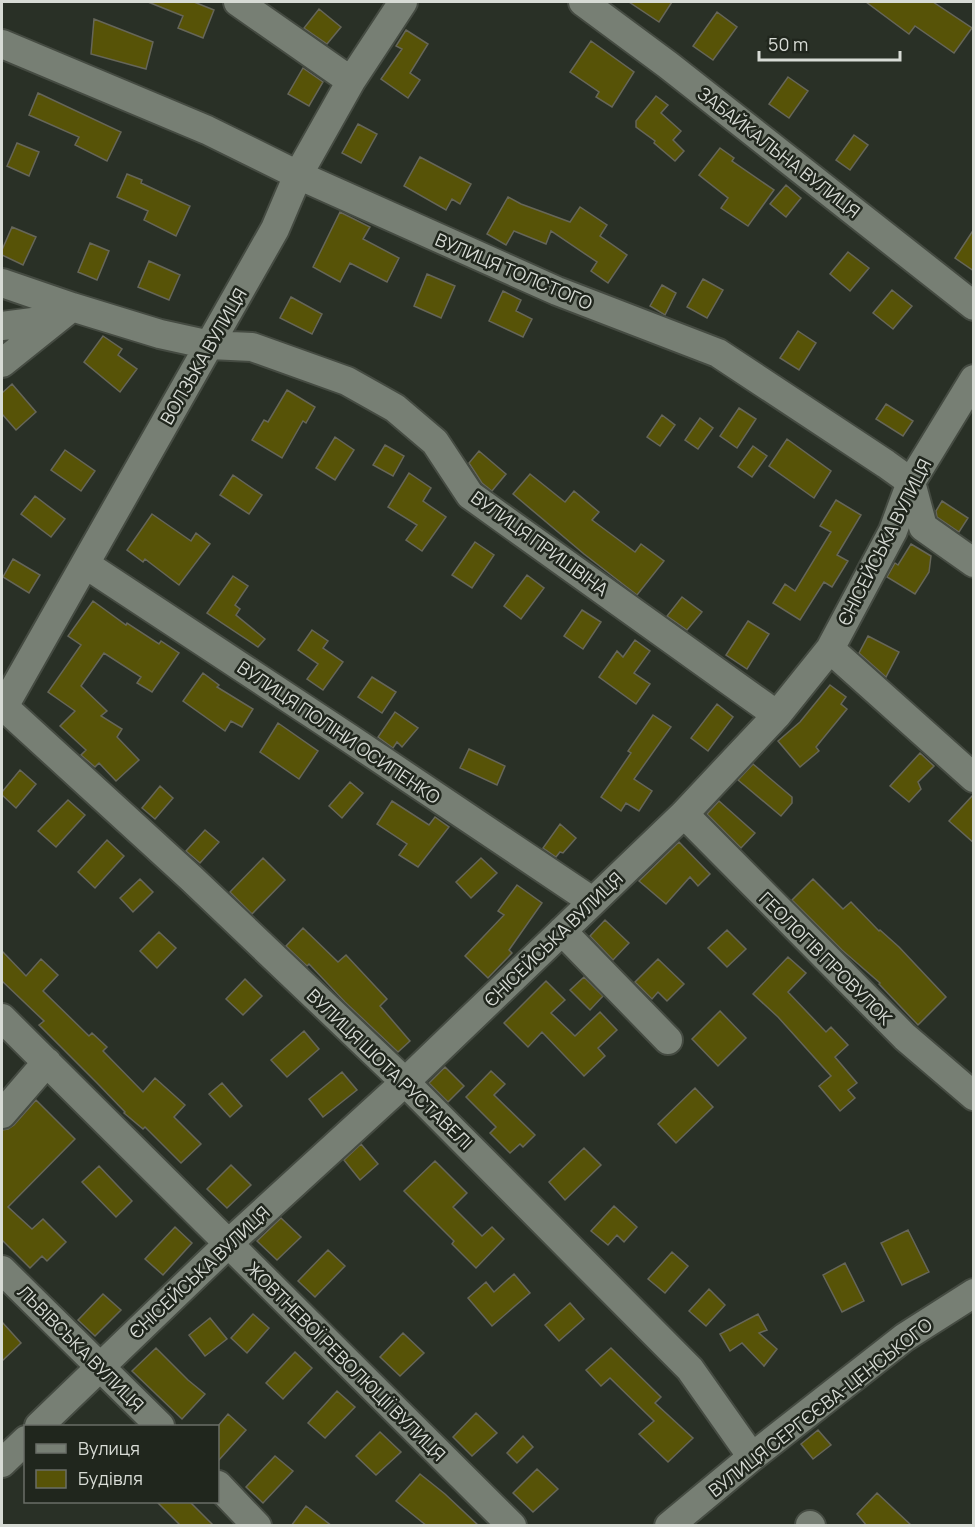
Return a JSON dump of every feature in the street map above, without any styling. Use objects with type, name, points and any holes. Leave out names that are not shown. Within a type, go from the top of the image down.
[{"type":"street","points":[[238,2],[351,81]]},
{"type":"street","name":"ВОЛЗЬКА ВУЛИЦЯ","points":[[2,708],[275,229],[298,176],[351,81],[403,2]]},
{"type":"street","name":"ЗАБАЙКАЛЬНА ВУЛИЦЯ","points":[[583,2],[724,108],[974,306]]},
{"type":"street","name":"ВУЛИЦЯ ТОЛСТОГО","points":[[2,44],[207,130],[298,176],[557,291],[718,353],[911,482]]},
{"type":"street","name":"ВУЛИЦЯ ПРИШВІНА","points":[[2,283],[65,313],[210,345],[252,347],[347,381],[395,408],[435,442],[470,495],[777,714]]},
{"type":"street","points":[[2,326],[65,313]]},
{"type":"street","points":[[2,363],[65,313]]},
{"type":"street","name":"ЄНІСЕЙСЬКА ВУЛИЦЯ","points":[[40,1425],[228,1244],[405,1082],[707,792],[777,714],[830,649],[893,531],[911,482],[974,379]]},
{"type":"street","points":[[911,482],[923,527],[974,563]]},
{"type":"street","name":"ВУЛИЦЯ ПОЛІНИ ОСИПЕНКО","points":[[85,564],[592,901]]},
{"type":"street","points":[[830,649],[974,778]]},
{"type":"street","name":"ВУЛИЦЯ ШОТА РУСТАВЕЛІ","points":[[2,708],[199,886],[405,1082],[690,1369],[752,1457]]},
{"type":"street","name":"ГЕОЛОГІВ ПРОВУЛОК","points":[[684,814],[905,1037],[974,1096]]},
{"type":"street","points":[[562,931],[668,1040]]},
{"type":"street","name":"ЖОВТНЕВОЇ РЕВОЛЮЦІЇ ВУЛИЦЯ","points":[[2,1018],[512,1526]]},
{"type":"street","points":[[2,1114],[47,1062]]},
{"type":"street","name":"ЛЬВІВСЬКА ВУЛИЦЯ","points":[[2,1270],[159,1425]]},
{"type":"street","name":"ВУЛИЦЯ СЕРГЄЄВА-ЦЕНСЬКОГО","points":[[669,1526],[752,1457],[905,1337],[974,1293]]},
{"type":"street","points":[[2,1463],[24,1442]]},
{"type":"street","points":[[219,1486],[257,1526]]},
{"type":"building","points":[[148,2],[194,2],[214,10],[203,38],[178,28],[183,16]]},
{"type":"building","points":[[629,2],[672,2],[659,22]]},
{"type":"building","points":[[866,2],[933,2],[972,28],[954,53],[915,26],[909,34]]},
{"type":"building","points":[[319,9],[341,27],[327,44],[304,28]]},
{"type":"building","points":[[717,12],[737,27],[713,60],[693,46]]},
{"type":"building","points":[[94,19],[153,42],[146,69],[91,54]]},
{"type":"building","points":[[406,30],[428,44],[410,73],[420,80],[408,98],[381,79],[402,49],[396,46]]},
{"type":"building","points":[[591,41],[634,72],[612,107],[596,97],[599,92],[570,72]]},
{"type":"building","points":[[303,68],[323,82],[309,106],[288,94]]},
{"type":"building","points":[[788,77],[808,91],[789,118],[769,104]]},
{"type":"building","points":[[38,93],[121,132],[107,161],[75,145],[79,137],[29,115]]},
{"type":"building","points":[[656,96],[668,105],[661,113],[681,131],[673,140],[684,151],[675,161],[654,143],[655,141],[636,127],[636,121]]},
{"type":"building","points":[[358,124],[377,134],[361,163],[342,153]]},
{"type":"building","points":[[854,135],[868,145],[850,170],[836,160]]},
{"type":"building","points":[[17,143],[39,152],[29,176],[7,166]]},
{"type":"building","points":[[720,148],[734,158],[732,161],[774,190],[748,226],[721,208],[728,198],[699,175]]},
{"type":"building","points":[[420,157],[471,184],[460,204],[452,199],[446,210],[404,186]]},
{"type":"building","points":[[127,174],[190,206],[176,236],[144,220],[148,211],[117,197]]},
{"type":"building","points":[[786,185],[801,198],[786,217],[770,204]]},
{"type":"building","points":[[508,197],[570,222],[580,207],[607,225],[600,236],[627,255],[608,283],[591,271],[597,262],[551,231],[546,244],[514,231],[506,245],[487,234]]},
{"type":"building","points":[[340,212],[370,227],[363,239],[399,258],[387,282],[350,263],[340,282],[313,267]]},
{"type":"building","points":[[12,227],[36,237],[23,265],[2,255]]},
{"type":"building","points":[[974,229],[974,271],[955,258]]},
{"type":"building","points":[[90,243],[109,251],[97,280],[78,272]]},
{"type":"building","points":[[848,252],[869,268],[850,291],[830,274]]},
{"type":"building","points":[[149,261],[180,275],[169,300],[138,287]]},
{"type":"building","points":[[427,274],[455,286],[441,318],[414,306]]},
{"type":"building","points":[[703,279],[723,290],[707,318],[687,307]]},
{"type":"building","points":[[662,285],[676,293],[665,315],[650,306]]},
{"type":"building","points":[[892,290],[912,306],[893,329],[873,313]]},
{"type":"building","points":[[503,291],[521,300],[516,311],[532,319],[523,337],[489,321]]},
{"type":"building","points":[[291,297],[322,314],[312,334],[280,318]]},
{"type":"building","points":[[798,331],[816,343],[799,370],[780,358]]},
{"type":"building","points":[[103,336],[122,349],[118,355],[137,369],[120,392],[84,362]]},
{"type":"building","points":[[12,384],[36,412],[16,430],[2,414],[2,393]]},
{"type":"building","points":[[287,390],[315,407],[306,423],[303,421],[282,458],[252,440],[264,420],[268,422]]},
{"type":"building","points":[[886,404],[913,421],[903,436],[876,419]]},
{"type":"building","points":[[739,408],[756,419],[737,448],[720,436]]},
{"type":"building","points":[[662,415],[675,425],[660,446],[647,437]]},
{"type":"building","points":[[700,418],[713,428],[698,449],[685,440]]},
{"type":"building","points":[[335,437],[354,450],[335,480],[316,468]]},
{"type":"building","points":[[787,439],[831,471],[814,498],[769,466]]},
{"type":"building","points":[[385,445],[404,456],[393,476],[373,465]]},
{"type":"building","points":[[753,446],[767,456],[752,477],[738,467]]},
{"type":"building","points":[[65,450],[95,471],[81,491],[51,470]]},
{"type":"building","points":[[479,451],[506,474],[492,491],[482,483],[469,463]]},
{"type":"building","points":[[409,473],[431,488],[423,501],[446,517],[422,551],[406,540],[417,525],[388,507]]},
{"type":"building","points":[[530,474],[565,502],[574,491],[599,512],[592,520],[635,552],[641,544],[664,561],[637,595],[513,494]]},
{"type":"building","points":[[233,475],[262,495],[249,514],[220,495]]},
{"type":"building","points":[[35,496],[65,519],[51,537],[21,514]]},
{"type":"building","points":[[836,500],[861,515],[837,555],[848,561],[832,587],[824,582],[800,620],[773,603],[785,584],[795,591],[831,532],[820,526]]},
{"type":"building","points":[[942,501],[968,518],[959,532],[937,517],[936,511]]},
{"type":"building","points":[[152,514],[191,541],[196,533],[210,544],[179,585],[145,559],[143,562],[127,550]]},
{"type":"building","points":[[475,542],[494,555],[472,588],[452,575]]},
{"type":"building","points":[[911,544],[931,556],[929,572],[915,594],[887,577],[895,563],[898,565]]},
{"type":"building","points":[[13,559],[40,575],[29,593],[3,577]]},
{"type":"building","points":[[527,575],[544,588],[521,619],[504,606]]},
{"type":"building","points":[[233,576],[248,586],[235,605],[240,609],[236,615],[265,639],[258,647],[207,613]]},
{"type":"building","points":[[682,597],[702,612],[687,630],[667,616]]},
{"type":"building","points":[[93,601],[126,625],[127,623],[159,644],[161,641],[179,653],[152,692],[137,683],[141,677],[104,653],[81,686],[107,711],[101,716],[122,729],[117,737],[139,760],[116,781],[99,763],[95,767],[81,755],[86,750],[60,726],[75,711],[48,692],[81,645],[68,636]]},
{"type":"building","points":[[582,610],[601,622],[583,649],[564,636]]},
{"type":"building","points":[[748,621],[769,634],[747,669],[726,655]]},
{"type":"building","points":[[312,630],[328,641],[323,648],[343,662],[323,690],[307,679],[318,664],[298,650]]},
{"type":"building","points":[[868,636],[899,652],[886,677],[859,653]]},
{"type":"building","points":[[635,640],[650,651],[634,673],[650,684],[636,704],[599,677],[617,651],[623,657]]},
{"type":"building","points":[[203,673],[219,685],[217,687],[253,709],[242,727],[231,721],[225,731],[183,701]]},
{"type":"building","points":[[372,677],[396,692],[382,713],[358,697]]},
{"type":"building","points":[[830,685],[846,697],[841,704],[847,709],[816,747],[819,751],[800,767],[778,741],[800,722]]},
{"type":"building","points":[[717,704],[733,717],[708,751],[691,738]]},
{"type":"building","points":[[395,712],[418,728],[402,747],[397,742],[393,748],[378,737]]},
{"type":"building","points":[[653,715],[671,727],[634,779],[652,791],[639,811],[626,803],[621,811],[601,797],[631,753],[628,751]]},
{"type":"building","points":[[278,723],[318,751],[299,779],[260,752]]},
{"type":"building","points":[[469,749],[505,766],[497,785],[460,768]]},
{"type":"building","points":[[920,753],[934,766],[918,782],[921,789],[909,802],[890,786]]},
{"type":"building","points":[[753,764],[792,797],[792,803],[781,816],[738,780]]},
{"type":"building","points":[[20,770],[36,784],[16,808],[2,795],[2,792]]},
{"type":"building","points":[[350,782],[363,793],[342,818],[329,806]]},
{"type":"building","points":[[160,786],[173,798],[155,819],[142,808]]},
{"type":"building","points":[[974,794],[974,843],[949,821]]},
{"type":"building","points":[[68,800],[85,815],[56,847],[38,831]]},
{"type":"building","points":[[392,801],[429,825],[435,817],[449,827],[418,867],[399,855],[407,844],[377,824]]},
{"type":"building","points":[[719,801],[755,833],[741,848],[707,814]]},
{"type":"building","points":[[560,824],[576,838],[563,853],[560,852],[556,857],[543,848]]},
{"type":"building","points":[[205,830],[219,842],[200,863],[186,851]]},
{"type":"building","points":[[107,840],[124,856],[95,888],[78,872]]},
{"type":"building","points":[[679,842],[710,874],[698,886],[690,877],[666,904],[639,881]]},
{"type":"building","points":[[263,858],[285,880],[252,914],[230,892]]},
{"type":"building","points":[[481,858],[497,873],[471,898],[456,882]]},
{"type":"building","points":[[140,879],[153,892],[133,912],[120,898]]},
{"type":"building","points":[[813,879],[843,909],[851,902],[879,931],[899,947],[946,997],[918,1025],[880,983],[842,950],[792,900]]},
{"type":"building","points":[[517,885],[542,903],[509,950],[512,953],[488,978],[465,956],[504,915],[498,911]]},
{"type":"building","points":[[605,920],[629,943],[613,960],[590,936]]},
{"type":"building","points":[[303,928],[338,962],[346,955],[387,999],[380,1006],[410,1041],[398,1052],[309,964],[307,966],[286,946]]},
{"type":"building","points":[[727,930],[746,949],[727,967],[708,948]]},
{"type":"building","points":[[159,932],[176,948],[157,968],[140,951]]},
{"type":"building","points":[[2,951],[26,976],[41,959],[58,975],[43,991],[89,1036],[92,1033],[107,1047],[103,1051],[143,1092],[155,1078],[185,1105],[174,1117],[201,1144],[181,1163],[145,1127],[143,1129],[124,1113],[39,1025],[44,1021],[2,981]]},
{"type":"building","points":[[788,957],[806,973],[788,992],[826,1032],[831,1027],[848,1045],[835,1057],[857,1083],[848,1090],[855,1098],[840,1111],[819,1086],[831,1076],[778,1017],[753,994]]},
{"type":"building","points":[[658,959],[684,984],[667,1001],[658,992],[652,999],[635,982]]},
{"type":"building","points":[[584,977],[603,996],[590,1010],[570,990]]},
{"type":"building","points":[[245,979],[262,996],[243,1015],[226,999]]},
{"type":"building","points":[[546,981],[565,1000],[551,1013],[575,1036],[600,1012],[617,1030],[598,1048],[605,1056],[584,1076],[542,1032],[528,1047],[504,1023]]},
{"type":"building","points":[[720,1011],[746,1038],[718,1066],[692,1039]]},
{"type":"building","points":[[304,1031],[319,1049],[287,1077],[271,1060]]},
{"type":"building","points":[[445,1067],[464,1086],[448,1102],[429,1083]]},
{"type":"building","points":[[491,1071],[505,1084],[494,1095],[535,1135],[523,1147],[520,1144],[510,1153],[490,1133],[496,1127],[466,1097]]},
{"type":"building","points":[[342,1072],[357,1090],[323,1117],[309,1099]]},
{"type":"building","points":[[222,1083],[242,1106],[230,1117],[209,1094]]},
{"type":"building","points":[[695,1088],[713,1107],[676,1143],[658,1124]]},
{"type":"building","points":[[36,1100],[75,1139],[8,1207],[32,1229],[43,1219],[66,1242],[47,1261],[42,1256],[30,1268],[2,1240],[2,1130],[14,1125]]},
{"type":"building","points":[[361,1144],[378,1164],[360,1180],[344,1160]]},
{"type":"building","points":[[584,1148],[601,1165],[565,1200],[549,1182]]},
{"type":"building","points":[[435,1161],[467,1193],[453,1207],[482,1236],[492,1227],[504,1239],[476,1268],[452,1244],[454,1241],[404,1191]]},
{"type":"building","points":[[231,1165],[251,1185],[227,1208],[207,1189]]},
{"type":"building","points":[[99,1166],[132,1201],[116,1217],[82,1182]]},
{"type":"building","points":[[614,1206],[637,1227],[624,1242],[617,1235],[608,1245],[591,1231]]},
{"type":"building","points":[[281,1218],[301,1237],[277,1260],[257,1241]]},
{"type":"building","points":[[175,1227],[192,1243],[163,1275],[145,1259]]},
{"type":"building","points":[[908,1230],[929,1272],[902,1285],[881,1243]]},
{"type":"building","points":[[328,1250],[345,1266],[315,1297],[298,1281]]},
{"type":"building","points":[[672,1252],[688,1266],[665,1293],[648,1279]]},
{"type":"building","points":[[845,1263],[864,1301],[842,1312],[823,1275]]},
{"type":"building","points":[[514,1274],[530,1293],[492,1326],[468,1298],[486,1282],[494,1292]]},
{"type":"building","points":[[709,1289],[725,1305],[706,1326],[689,1311]]},
{"type":"building","points":[[103,1294],[121,1310],[95,1336],[78,1320]]},
{"type":"building","points":[[570,1303],[584,1319],[559,1341],[545,1325]]},
{"type":"building","points":[[253,1314],[269,1328],[247,1353],[231,1338]]},
{"type":"building","points":[[758,1314],[767,1330],[759,1333],[777,1349],[764,1366],[742,1343],[730,1351],[720,1334]]},
{"type":"building","points":[[210,1318],[227,1339],[205,1356],[189,1335]]},
{"type":"building","points":[[2,1322],[21,1343],[2,1361]]},
{"type":"building","points":[[403,1333],[424,1353],[400,1376],[380,1357]]},
{"type":"building","points":[[156,1348],[205,1394],[182,1419],[132,1371]]},
{"type":"building","points":[[611,1348],[661,1397],[655,1403],[693,1438],[668,1462],[639,1434],[654,1421],[610,1378],[601,1386],[586,1370]]},
{"type":"building","points":[[295,1352],[312,1368],[283,1399],[266,1383]]},
{"type":"building","points":[[337,1391],[355,1407],[325,1438],[308,1423]]},
{"type":"building","points":[[476,1413],[497,1433],[472,1456],[453,1437]]},
{"type":"building","points":[[228,1414],[246,1430],[219,1460],[219,1425]]},
{"type":"building","points":[[818,1430],[831,1445],[813,1459],[801,1444]]},
{"type":"building","points":[[380,1432],[401,1452],[376,1475],[356,1456]]},
{"type":"building","points":[[523,1436],[533,1447],[517,1463],[507,1453]]},
{"type":"building","points":[[275,1456],[293,1471],[263,1503],[246,1487]]},
{"type":"building","points":[[537,1469],[558,1489],[533,1512],[513,1493]]},
{"type":"building","points":[[420,1474],[479,1526],[427,1526],[396,1501]]},
{"type":"building","points":[[877,1493],[912,1526],[867,1526],[857,1514]]},
{"type":"building","points":[[158,1503],[191,1503],[214,1526],[181,1526]]},
{"type":"building","points":[[306,1506],[332,1526],[291,1526]]}]
